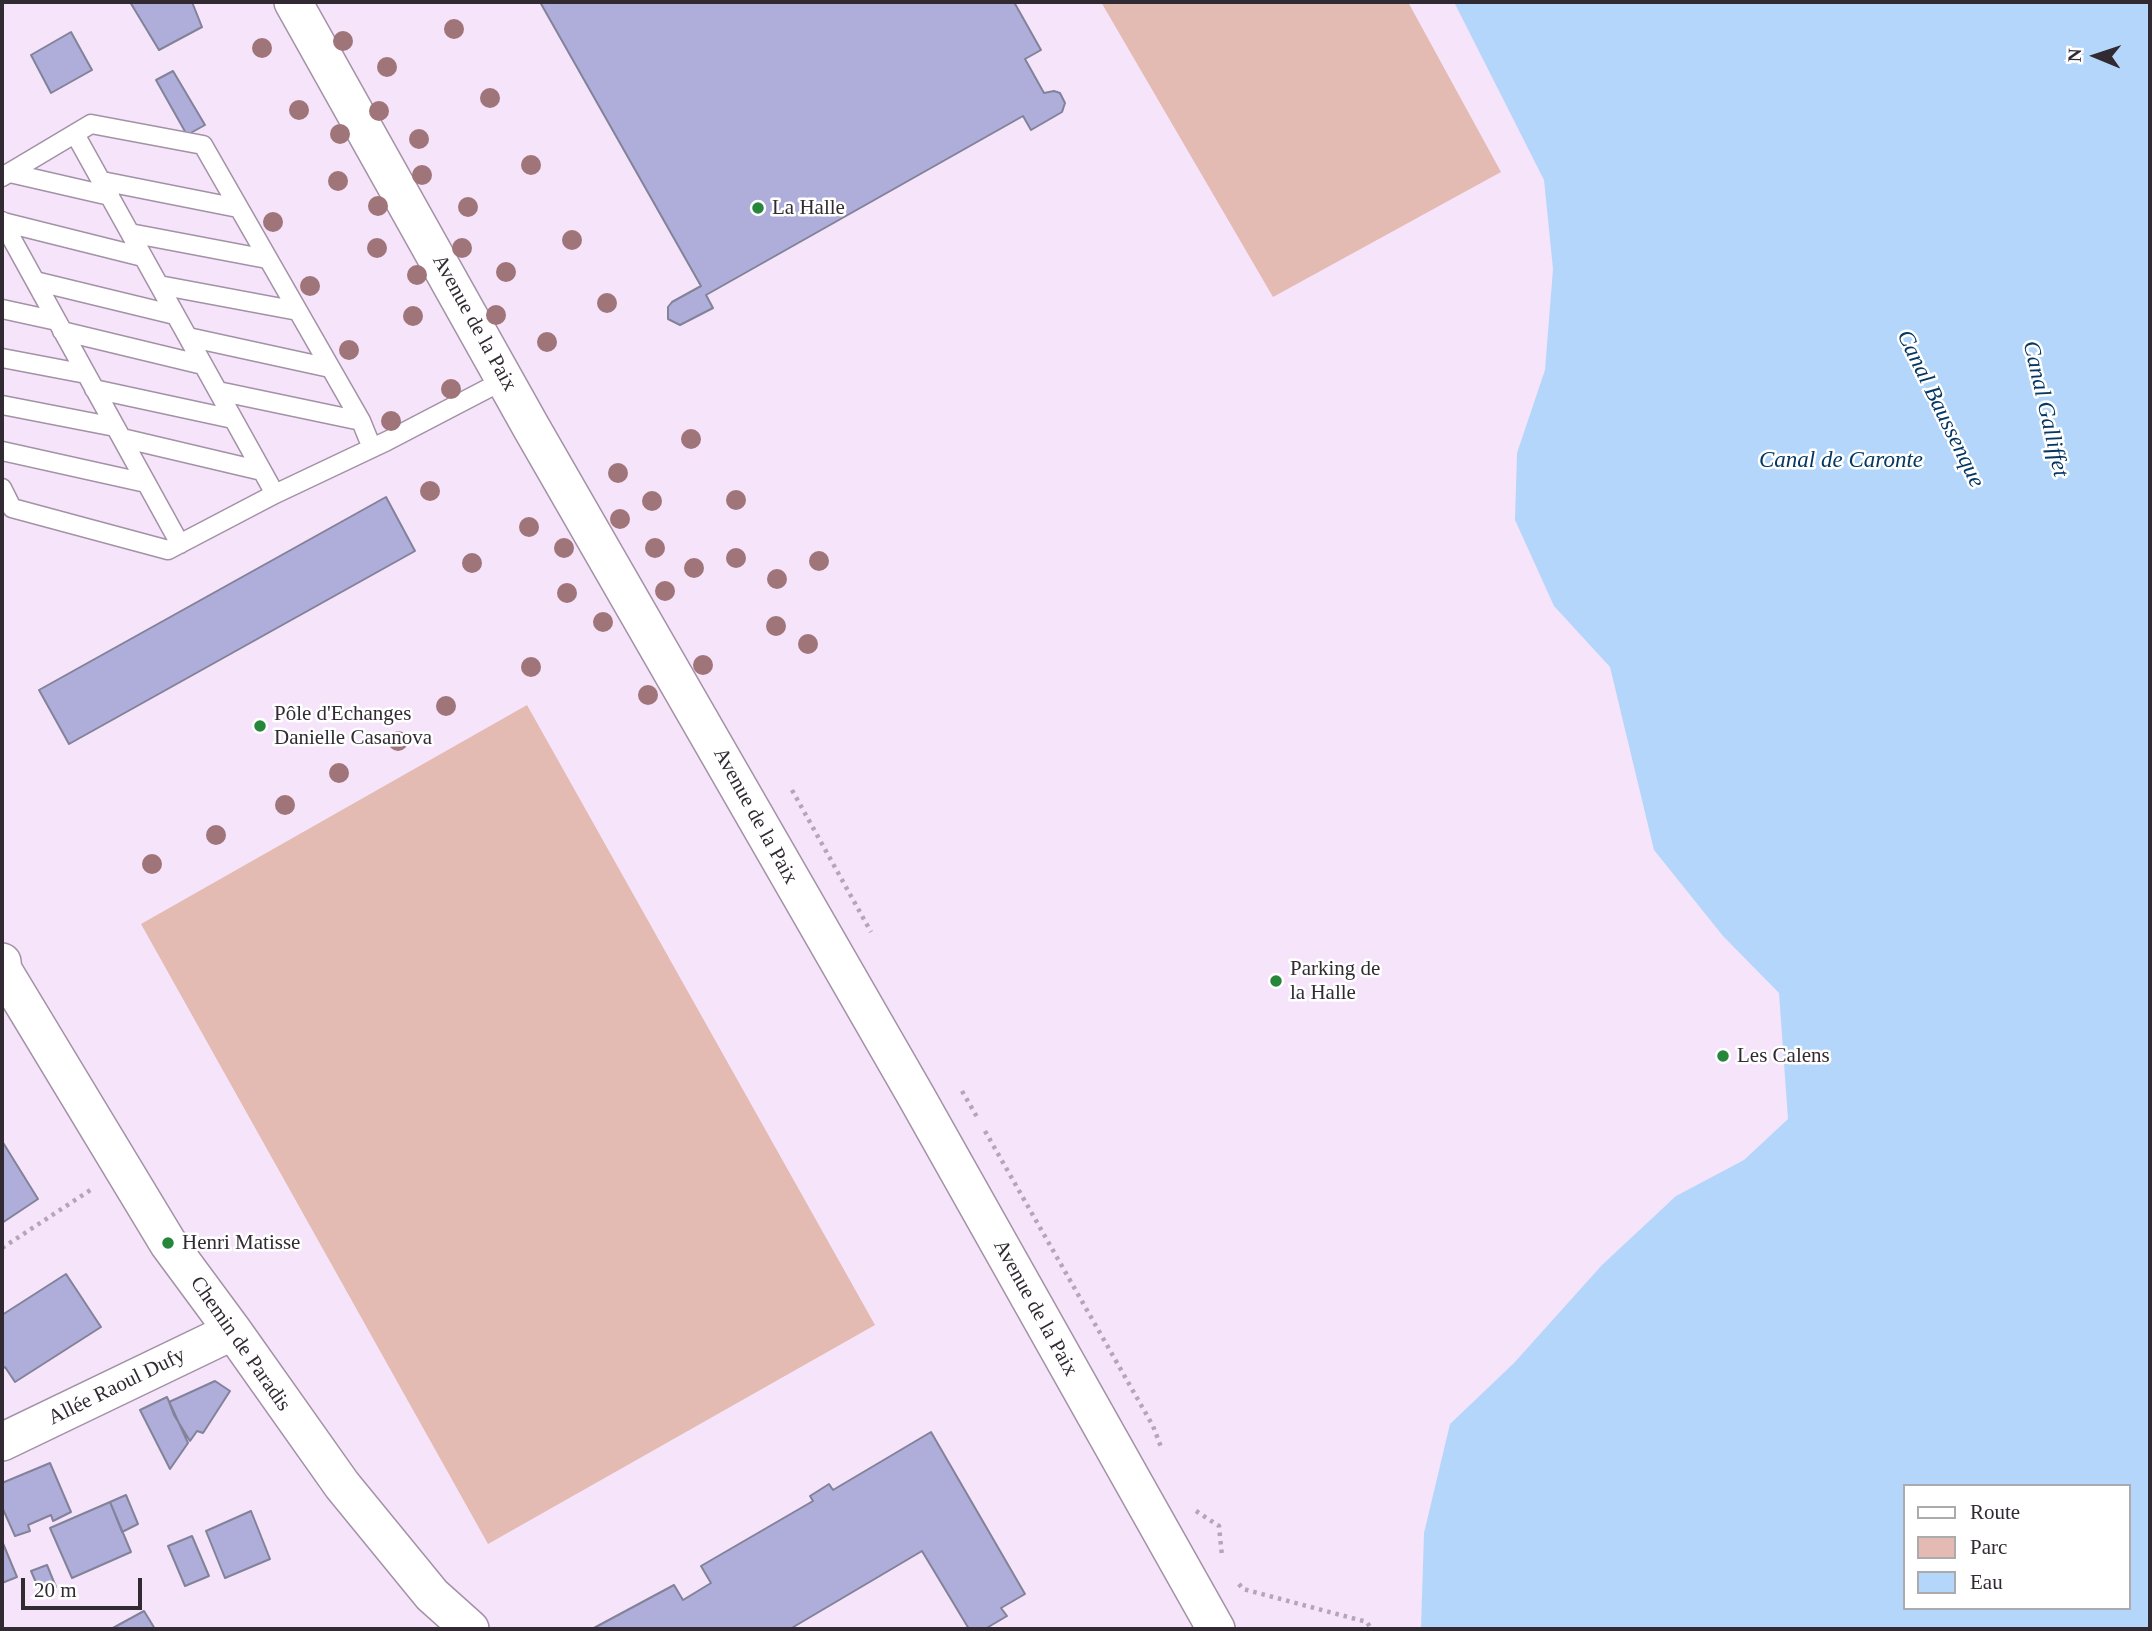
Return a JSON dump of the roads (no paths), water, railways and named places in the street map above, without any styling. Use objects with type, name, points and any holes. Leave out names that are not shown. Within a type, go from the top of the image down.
[{"type":"street","name":"Avenue de la Paix","points":[[293,2],[1216,1629]]},
{"type":"street","name":"Chemin de Paradis","points":[[2,968],[168,1243],[342,1485],[432,1595],[470,1629]]},
{"type":"street","name":"Allée Raoul Dufy","points":[[2,1442],[233,1331]]},
{"type":"lane","points":[[6,175],[91,124],[202,145],[361,421],[373,448]]},
{"type":"lane","points":[[75,134],[275,494]]},
{"type":"lane","points":[[6,175],[238,208]]},
{"type":"lane","points":[[2,222],[144,257]]},
{"type":"lane","points":[[2,222],[180,544]]},
{"type":"lane","points":[[130,233],[267,259]]},
{"type":"lane","points":[[2,256],[25,262]]},
{"type":"lane","points":[[35,281],[175,315]]},
{"type":"lane","points":[[159,285],[298,311]]},
{"type":"lane","points":[[2,309],[203,365]]},
{"type":"lane","points":[[188,337],[330,368]]},
{"type":"lane","points":[[2,358],[233,419]]},
{"type":"lane","points":[[2,488],[12,508],[167,550],[506,379]]},
{"type":"lane","points":[[218,391],[361,421]]},
{"type":"lane","points":[[2,405],[262,471]]},
{"type":"lane","points":[[2,451],[146,483]]},
{"type":"water","name":"Canal de Caronte","points":[[1454,2],[2150,2],[2150,1629],[1421,1629],[1424,1533],[1450,1424],[1514,1363],[1602,1265],[1676,1196],[1744,1160],[1788,1119],[1779,993],[1723,936],[1654,850],[1610,667],[1554,606],[1515,520],[1517,453],[1545,370],[1553,269],[1544,180]]},
{"type":"place","name":"La Halle","points":[[758,208]]},
{"type":"place","name":"Pôle d'Echanges Danielle Casanova","points":[[260,726]]},
{"type":"place","name":"Parking de la Halle","points":[[1276,981]]},
{"type":"place","name":"Les Calens","points":[[1723,1056]]},
{"type":"place","name":"Henri Matisse","points":[[168,1243]]},
{"type":"water label","name":"Canal Baussenque","points":[[1940,409]]},
{"type":"water label","name":"Canal Galliffet","points":[[2045,409]]}]
